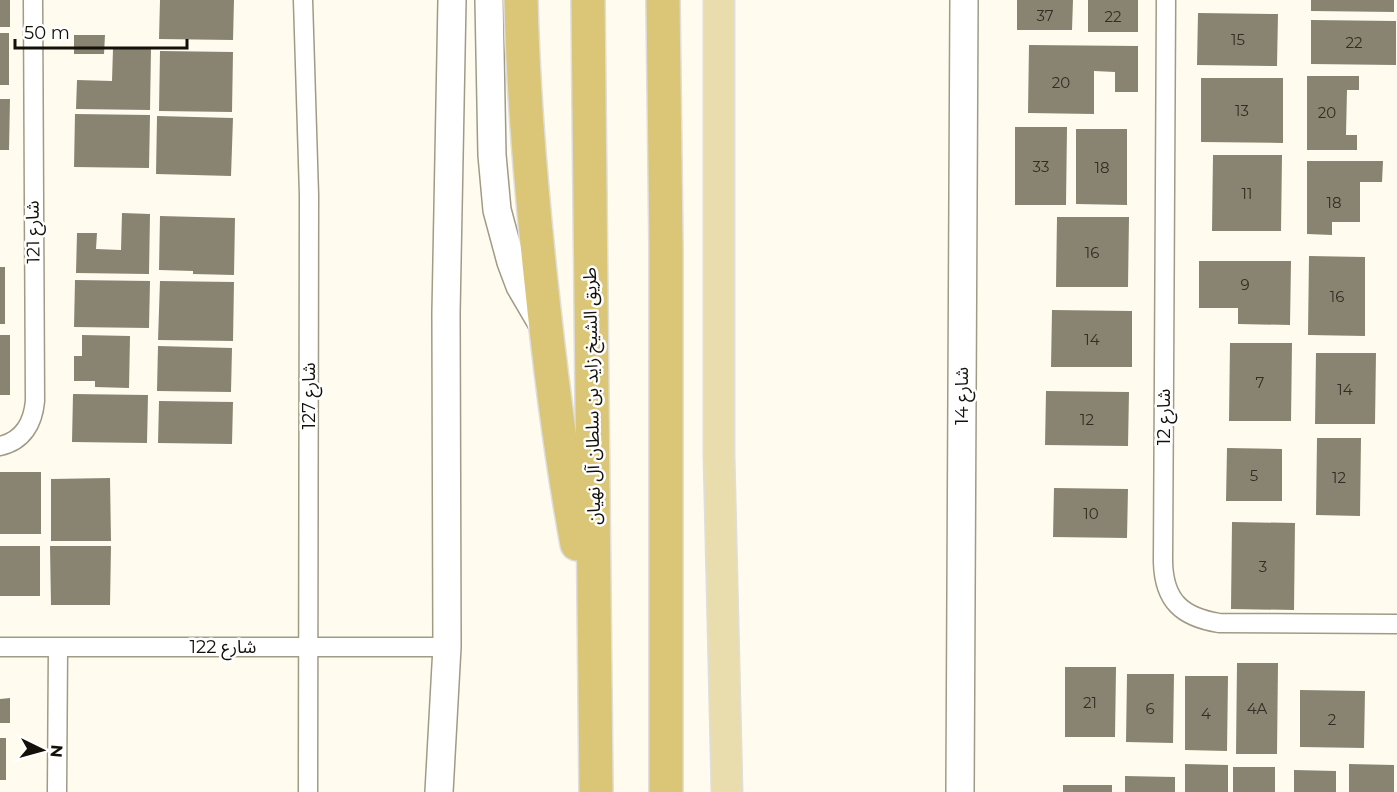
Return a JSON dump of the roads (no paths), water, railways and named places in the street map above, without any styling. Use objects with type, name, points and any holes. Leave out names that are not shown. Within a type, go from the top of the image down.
[{"type":"highway","points":[[521,0],[527,124],[546,331],[575,537],[594,639]]},
{"type":"highway","name":"طريق الشيخ زايد بن سلطان آل نهيان","points":[[588,0],[596,792]]},
{"type":"highway","points":[[663,0],[666,260],[666,792]]},
{"type":"main road","points":[[720,0],[719,444],[727,792]]},
{"type":"street","name":"شارع 121","points":[[0,446],[15,441],[28,428],[35,401],[33,0]]},
{"type":"street","name":"شارع 127","points":[[303,0],[309,195],[308,792]]},
{"type":"street","points":[[440,792],[447,647],[446,313],[452,0]]},
{"type":"street","points":[[489,0],[492,155],[497,210],[505,245],[520,286],[546,331]]},
{"type":"street","points":[[721,84],[733,0]]},
{"type":"street","name":"شارع 14","points":[[960,792],[964,0]]},
{"type":"street","name":"شارع 12","points":[[1167,0],[1163,562],[1167,589],[1182,609],[1191,616],[1210,622],[1397,624]]},
{"type":"street","name":"شارع 122","points":[[0,647],[447,647]]},
{"type":"street","points":[[57,792],[58,648]]}]
